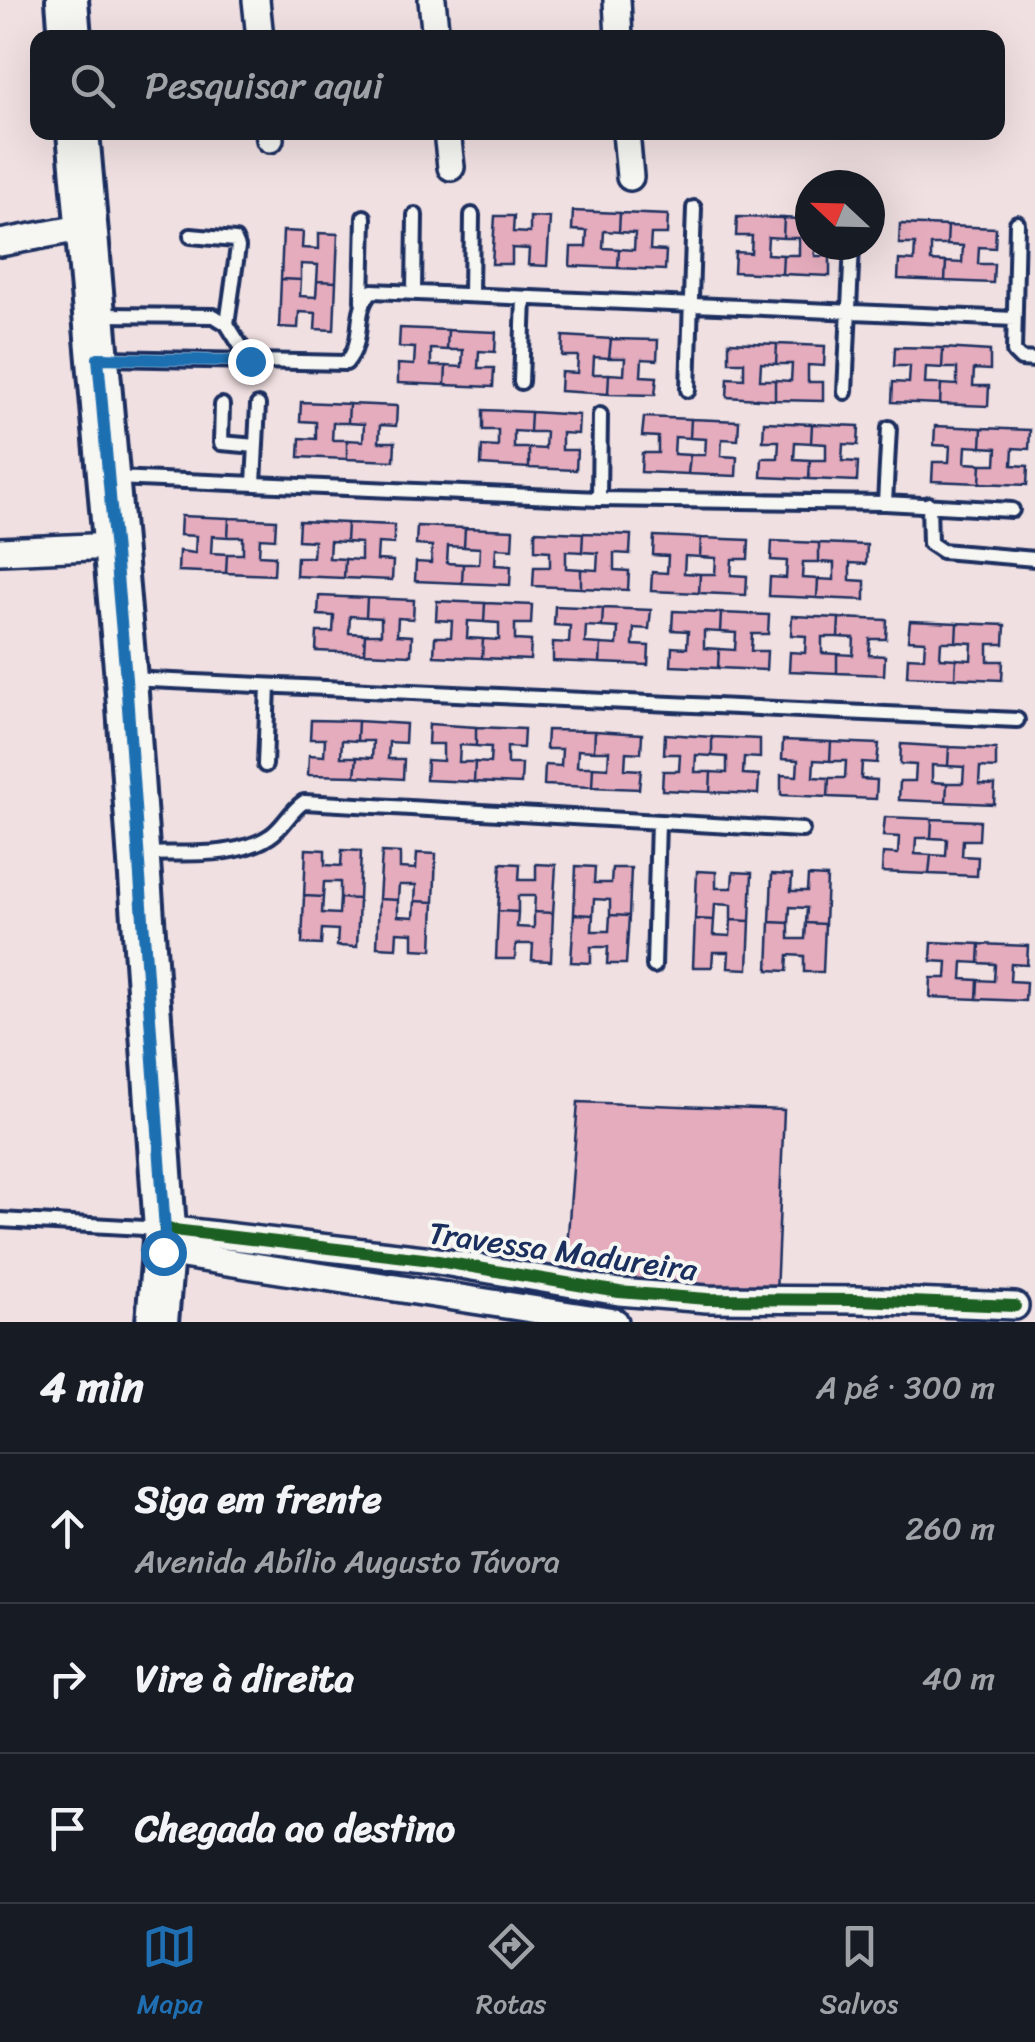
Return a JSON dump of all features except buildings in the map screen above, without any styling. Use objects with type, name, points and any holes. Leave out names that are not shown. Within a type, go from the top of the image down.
[{"type":"main road","points":[[66,0],[69,30]]},
{"type":"main road","points":[[79,140],[126,679],[164,1241],[157,1322]]},
{"type":"street","points":[[256,0],[259,30]]},
{"type":"street","points":[[432,0],[435,30]]},
{"type":"street","points":[[617,0],[619,30]]},
{"type":"street","points":[[448,140],[451,167]]},
{"type":"street","points":[[627,140],[630,177]]},
{"type":"street","points":[[0,243],[86,227]]},
{"type":"street","points":[[0,551],[114,546]]},
{"type":"street","points":[[164,1241],[615,1322]]},
{"type":"street","name":"Travessa Madureira","points":[[164,1241],[432,1260],[619,1292],[708,1299],[1015,1306]]},
{"type":"lane","points":[[688,390],[694,208]]},
{"type":"lane","points":[[414,292],[415,215]]},
{"type":"lane","points":[[470,295],[472,215]]},
{"type":"lane","points":[[98,358],[346,363],[357,351],[364,216]]},
{"type":"lane","points":[[1017,224],[1014,352],[1020,359],[1035,360]]},
{"type":"lane","points":[[192,236],[235,240],[238,247],[227,324]]},
{"type":"lane","points":[[845,392],[851,260]]},
{"type":"lane","points":[[362,302],[372,291],[414,292],[1014,319]]},
{"type":"lane","points":[[521,382],[524,298]]},
{"type":"lane","points":[[94,315],[214,316],[227,324],[250,361]]},
{"type":"lane","points":[[222,405],[221,443],[256,446]]},
{"type":"lane","points":[[254,482],[258,405]]},
{"type":"lane","points":[[598,499],[600,415]]},
{"type":"lane","points":[[885,503],[889,428]]},
{"type":"lane","points":[[108,478],[598,499],[929,504],[1012,510]]},
{"type":"lane","points":[[929,504],[930,544],[942,551],[1035,559]]},
{"type":"lane","points":[[126,679],[1017,720]]},
{"type":"lane","points":[[266,766],[268,686]]},
{"type":"lane","points":[[138,854],[238,849],[272,836],[292,809],[304,802],[802,830]]},
{"type":"lane","points":[[654,966],[658,822]]},
{"type":"lane","points":[[0,1220],[164,1241]]},
{"type":"cycle path","points":[[165,1229],[432,1260],[619,1292],[707,1299],[1015,1306]]},
{"type":"route","points":[[163,1252],[165,1230],[126,679],[98,358],[250,361]]}]
